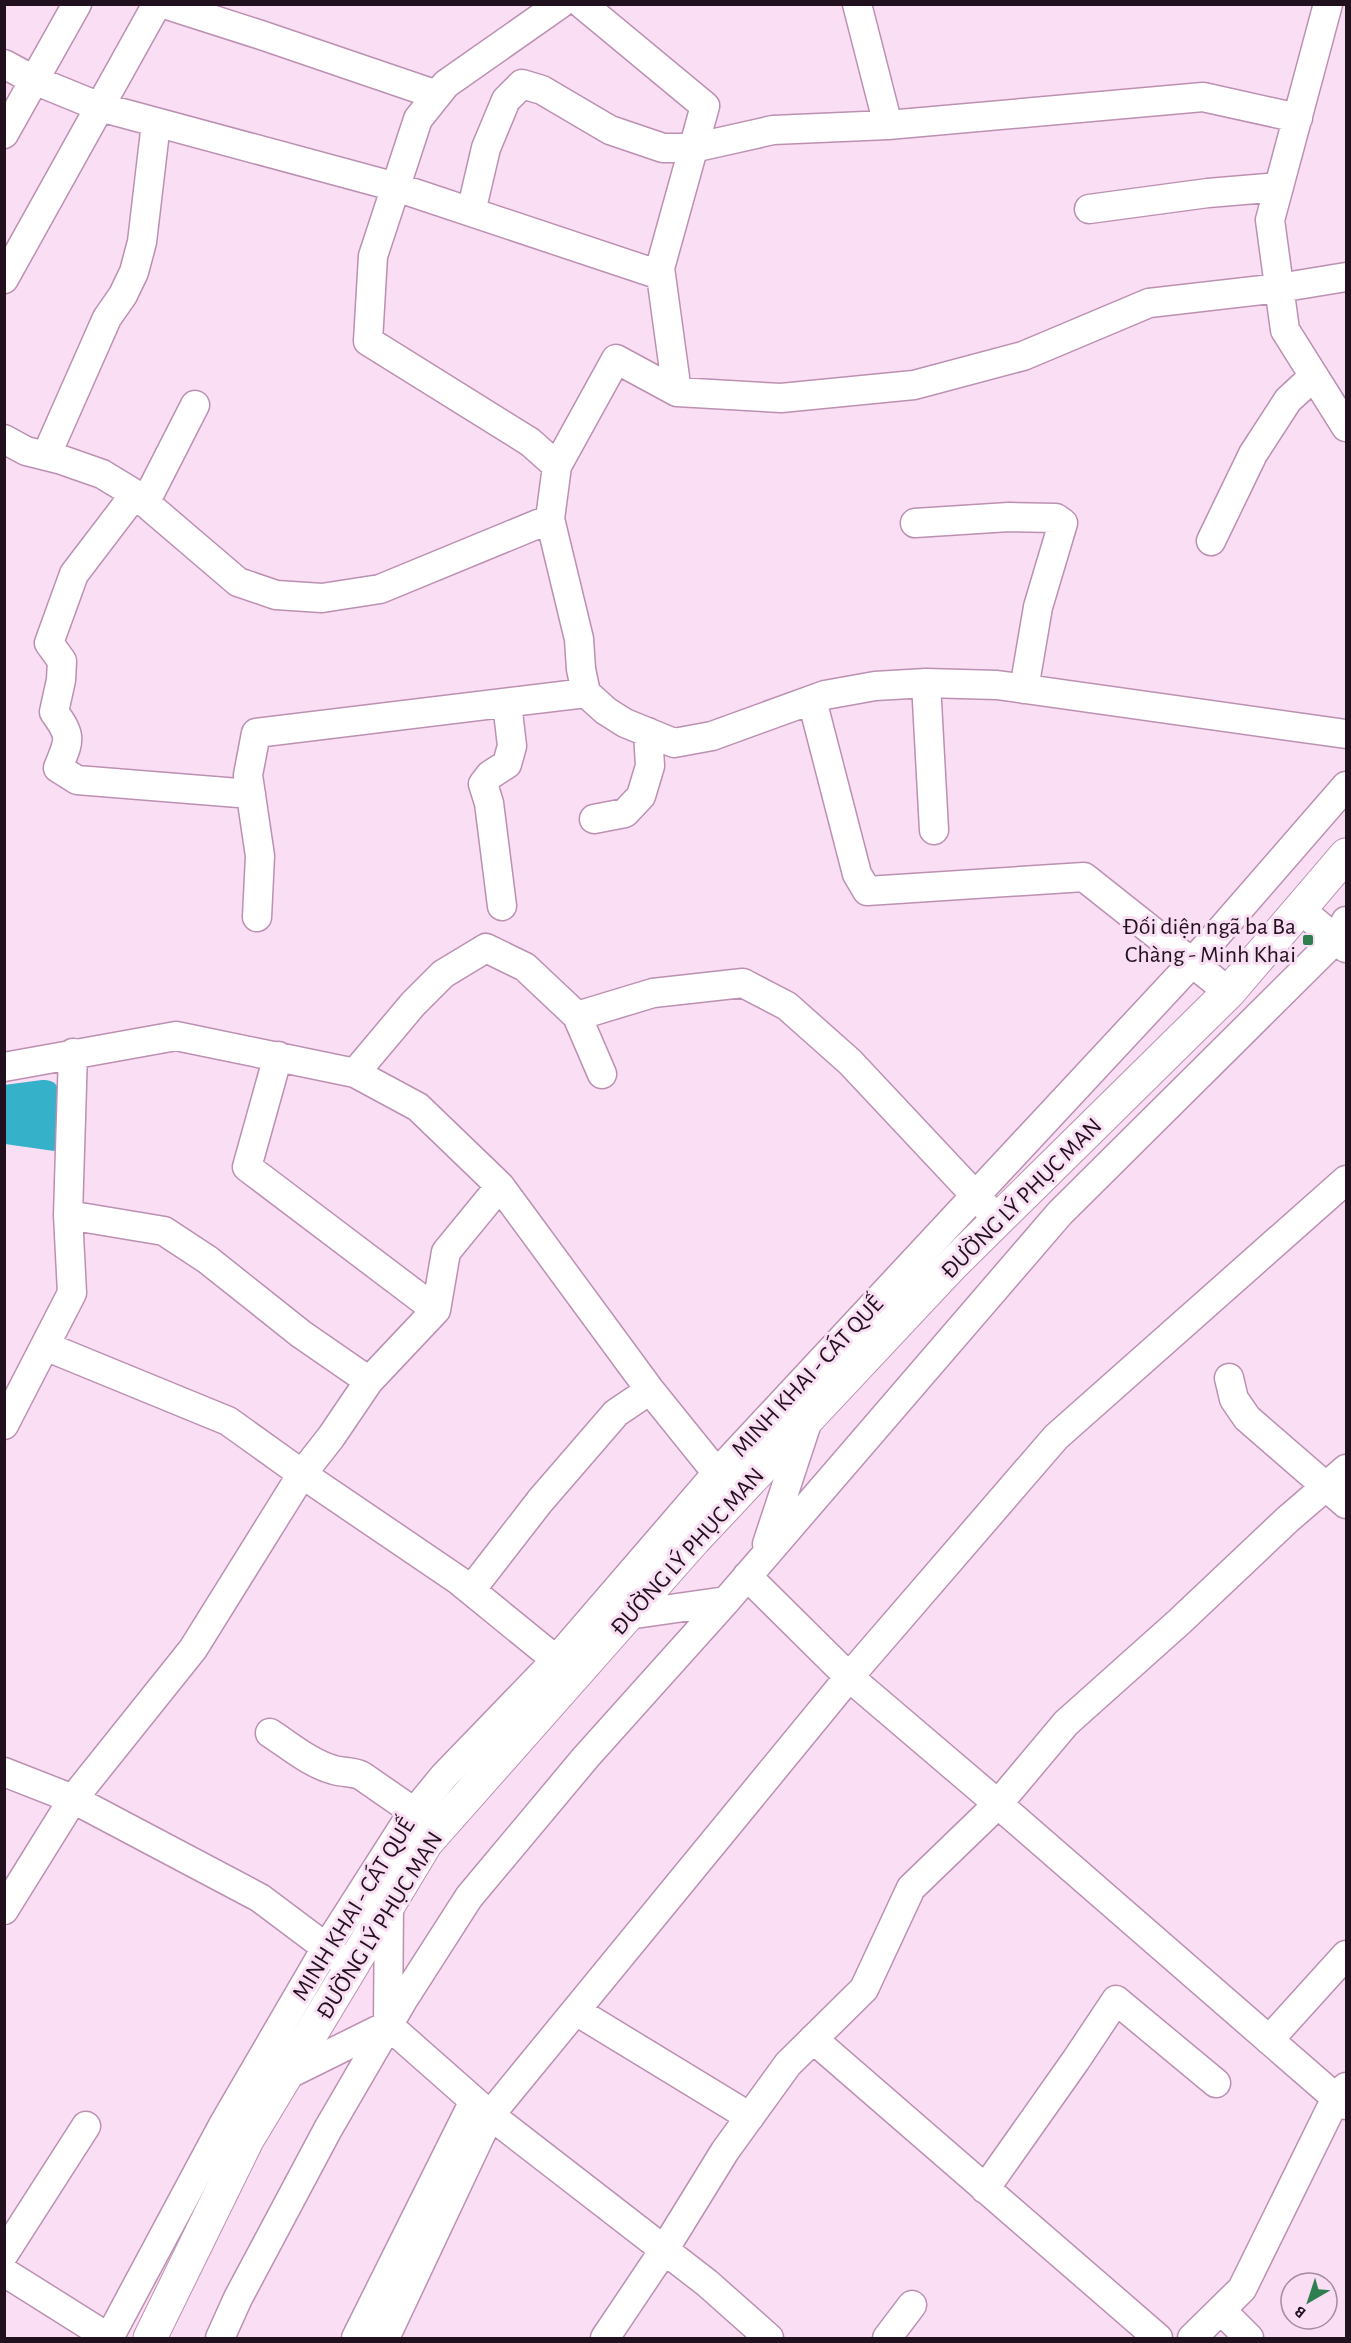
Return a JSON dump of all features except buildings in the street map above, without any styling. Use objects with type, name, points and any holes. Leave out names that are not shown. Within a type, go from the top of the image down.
[{"type":"main road","name":"ĐƯỜNG LÝ PHỤC MAN","points":[[150,2338],[247,2140],[426,1843],[565,1668],[628,1615],[726,1485],[809,1418],[952,1265],[1229,992],[1347,855]]},
{"type":"street","points":[[4,134],[77,4]]},
{"type":"street","points":[[4,279],[157,4]]},
{"type":"street","points":[[164,4],[437,95]]},
{"type":"street","points":[[557,466],[530,442],[368,341],[373,256],[418,119],[446,84],[560,4]]},
{"type":"street","points":[[582,4],[705,106],[660,268],[677,392]]},
{"type":"street","points":[[856,4],[888,125]]},
{"type":"street","points":[[1328,4],[1270,220],[1285,330],[1347,427]]},
{"type":"street","points":[[4,64],[34,80],[100,107],[396,187],[660,275]]},
{"type":"street","points":[[471,212],[486,148],[506,100],[522,84],[542,90],[610,129],[663,148],[693,148],[773,130],[888,125],[1203,97],[1298,118]]},
{"type":"street","points":[[46,456],[107,318],[123,295],[134,272],[142,242],[156,123]]},
{"type":"street","points":[[1089,209],[1280,187]]},
{"type":"street","points":[[1347,277],[1279,288],[1149,303],[1023,356],[914,385],[781,398],[677,392],[616,359],[557,466],[550,519],[579,639],[581,669],[586,693],[606,711],[625,723],[674,743],[711,736],[825,695],[875,686],[926,683],[997,685],[1347,734]]},
{"type":"street","points":[[1211,541],[1253,454],[1288,400],[1314,376]]},
{"type":"street","points":[[195,405],[140,499],[74,574],[49,644],[62,661],[61,680],[54,712],[66,728],[68,741],[58,768],[77,780],[251,795]]},
{"type":"street","points":[[4,439],[26,450],[102,474],[140,499],[238,582],[276,595],[322,598],[380,590],[550,519]]},
{"type":"street","points":[[915,523],[1009,517],[1056,518],[1063,523],[1038,607],[1024,689]]},
{"type":"street","points":[[926,683],[934,830]]},
{"type":"street","points":[[257,917],[260,856],[248,775],[256,734],[586,693]]},
{"type":"street","points":[[812,700],[857,874],[867,891],[1084,878],[1229,992]]},
{"type":"street","points":[[502,906],[489,803],[483,784],[490,775],[507,764],[512,746],[507,703]]},
{"type":"street","points":[[594,819],[626,813],[641,796],[651,766],[648,732]]},
{"type":"street","name":"MINH KHAI - CÁT QUẾ","points":[[109,2338],[223,2125],[326,1948],[377,1865],[414,1812],[444,1776],[565,1668],[975,1195],[1192,963],[1347,786]]},
{"type":"street","points":[[220,2338],[238,2298],[328,2129],[388,2025],[469,1897],[586,1757],[726,1601],[1060,1213],[1343,936],[1300,909]]},
{"type":"street","points":[[355,1073],[412,1004],[443,974],[486,948],[525,967],[577,1016],[602,1074]]},
{"type":"street","points":[[577,1016],[653,993],[744,983],[786,1006],[850,1062],[998,1220]]},
{"type":"street","points":[[4,1067],[176,1036],[355,1073],[418,1107],[500,1186],[650,1390],[726,1485]]},
{"type":"street","points":[[4,1425],[72,1293],[68,1215],[73,1053]]},
{"type":"street","points":[[278,1056],[247,1167],[436,1310]]},
{"type":"street","points":[[356,2338],[482,2108],[576,2011],[849,1677],[1056,1437],[1347,1180]]},
{"type":"street","points":[[4,1910],[73,1799],[193,1649],[302,1474],[331,1437],[369,1381],[436,1310],[446,1252],[500,1186]]},
{"type":"street","points":[[68,1215],[164,1231],[208,1260],[301,1334],[369,1381]]},
{"type":"street","points":[[45,1346],[228,1420],[302,1474],[471,1590],[565,1668]]},
{"type":"street","points":[[605,2338],[664,2250],[725,2151],[788,2064],[864,1989],[911,1888],[998,1804],[1066,1723],[1179,1622],[1288,1518],[1340,1486],[1247,1418],[1234,1399],[1229,1377]]},
{"type":"street","points":[[471,1590],[540,1501],[616,1413],[650,1390]]},
{"type":"street","points":[[755,1567],[809,1418]]},
{"type":"street","points":[[755,1567],[849,1677],[1269,2040],[1343,2097],[1242,2289],[1192,2338]]},
{"type":"street","points":[[628,1615],[726,1601]]},
{"type":"street","points":[[270,1733],[318,1764],[334,1771],[354,1772],[362,1776],[414,1812]]},
{"type":"street","points":[[4,1773],[73,1799],[260,1898],[352,1967]]},
{"type":"street","points":[[390,1904],[388,2025],[482,2108],[707,2283],[770,2338]]},
{"type":"street","points":[[1269,2040],[1347,1955]]},
{"type":"street","points":[[985,2189],[1116,2000],[1215,2083]]},
{"type":"street","points":[[576,2011],[750,2117]]},
{"type":"street","points":[[286,2075],[388,2025]]},
{"type":"street","points":[[813,2040],[1158,2338]]},
{"type":"street","points":[[385,2338],[482,2108]]},
{"type":"street","points":[[4,2254],[86,2126]]},
{"type":"street","points":[[4,2272],[109,2338]]},
{"type":"street","points":[[887,2338],[912,2305]]},
{"type":"street","points":[[1221,2310],[1249,2338]]},
{"type":"water","points":[[42,1080],[53,1082],[60,1092],[60,1144],[54,1151],[5,1144],[4,1085]]},
{"type":"place","name":"Đối diện ngã ba Ba Chàng - Minh Khai","points":[[1308,940]]}]
